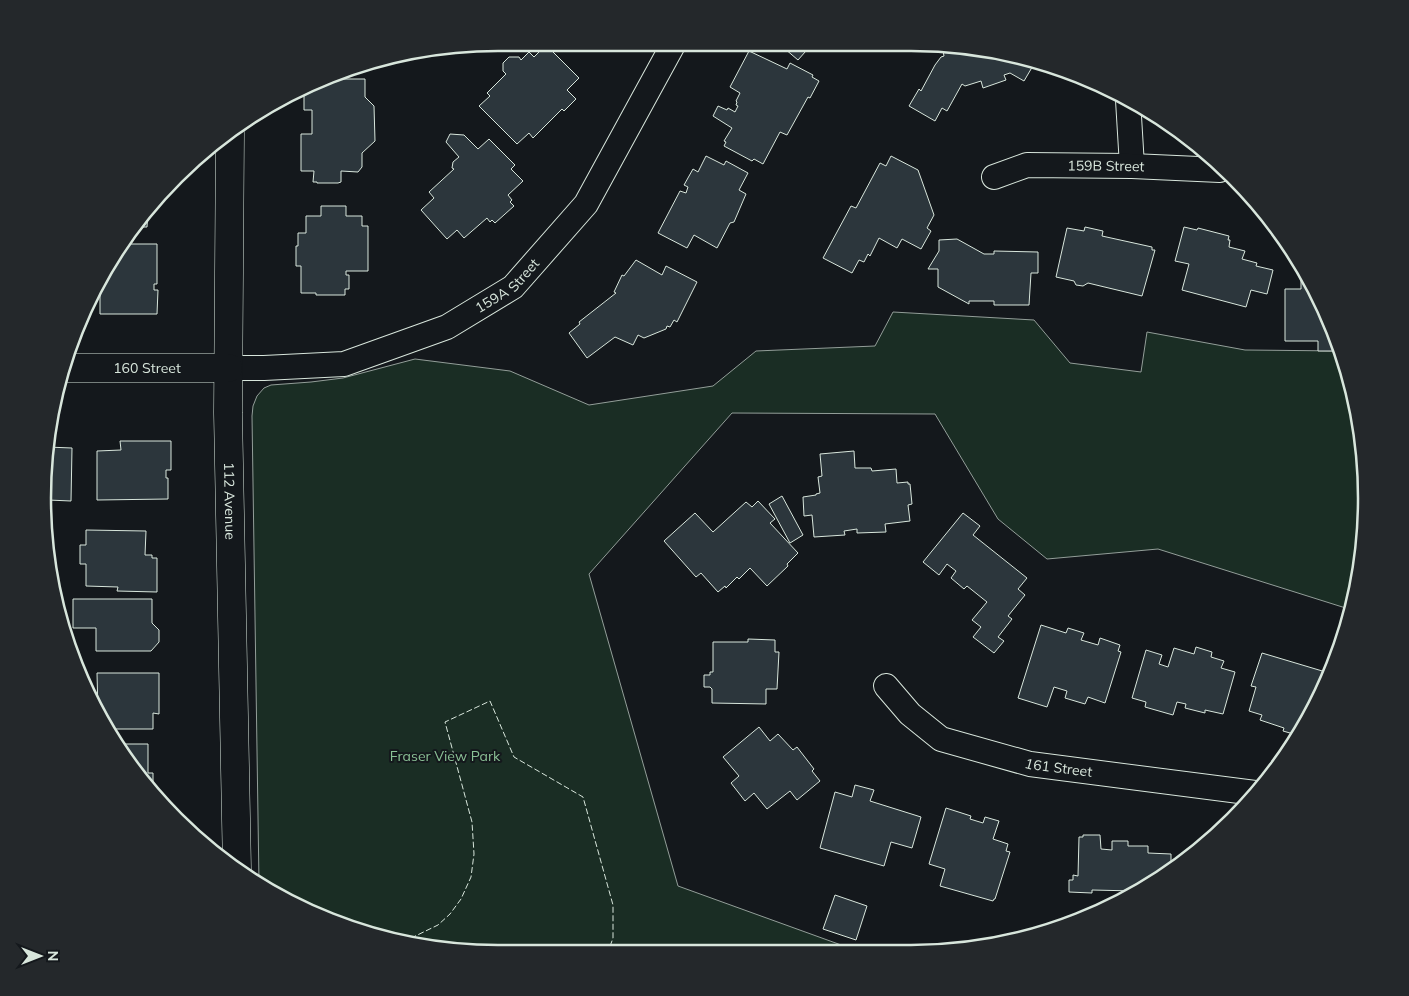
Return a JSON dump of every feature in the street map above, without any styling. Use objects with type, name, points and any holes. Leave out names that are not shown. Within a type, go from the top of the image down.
[{"type":"street","name":"159A Street","points":[[228,368],[344,364],[447,327],[513,287],[586,204],[669,51]]},
{"type":"street","points":[[1128,108],[1132,166]]},
{"type":"street","name":"112 Avenue","points":[[230,141],[228,368],[237,860]]},
{"type":"street","name":"159B Street","points":[[994,177],[1027,165],[1132,166],[1214,170]]},
{"type":"street","name":"160 Street","points":[[70,368],[228,368]]},
{"type":"street","name":"161 Street","points":[[886,686],[924,728],[940,739],[1030,764],[1246,794]]},
{"type":"green space","name":"Fraser View Park","points":[[893,312],[1034,320],[1070,363],[1141,372],[1147,332],[1245,350],[1333,351],[1343,382],[1349,411],[1357,469],[1357,527],[1354,556],[1344,608],[1158,549],[1047,559],[998,519],[935,414],[732,413],[589,574],[678,886],[841,945],[498,945],[440,941],[382,930],[354,921],[300,899],[259,875],[252,416],[257,396],[264,388],[271,385],[343,378],[415,359],[510,371],[589,405],[713,386],[756,351],[875,346]]},
{"type":"building","points":[[540,51],[552,51],[579,78],[567,90],[576,99],[564,111],[562,109],[533,138],[529,133],[517,144],[479,106],[490,96],[487,93],[506,74],[503,71],[503,63],[509,57],[519,57],[521,60],[529,52],[534,57]]},
{"type":"building","points":[[749,51],[787,69],[790,63],[813,75],[812,77],[819,81],[787,135],[780,132],[763,164],[754,159],[752,161],[724,146],[726,142],[724,141],[732,128],[713,116],[718,106],[735,112],[738,106],[736,101],[740,93],[730,87]]},
{"type":"building","points":[[787,51],[806,51],[798,60]]},
{"type":"building","points":[[943,52],[969,55],[1032,68],[1024,81],[1010,73],[1004,75],[1006,80],[983,88],[981,81],[965,86],[962,84],[947,111],[942,108],[935,121],[909,106],[919,89],[921,91],[935,65],[944,56]]},
{"type":"building","points":[[343,79],[365,79],[365,97],[374,106],[375,141],[362,153],[362,167],[358,172],[341,171],[341,182],[338,183],[317,183],[313,182],[314,171],[301,171],[301,134],[312,134],[312,110],[304,110],[304,95]]},
{"type":"building","points":[[450,134],[464,135],[478,149],[489,139],[515,165],[511,169],[523,181],[508,195],[512,200],[510,202],[514,206],[495,223],[492,220],[490,222],[487,218],[464,238],[457,230],[447,239],[421,210],[434,198],[429,192],[454,169],[452,168],[453,162],[459,157],[446,142]]},
{"type":"building","points":[[706,156],[724,165],[726,161],[748,173],[739,190],[746,194],[734,222],[730,223],[717,248],[694,235],[687,248],[658,233],[680,191],[686,193],[688,187],[684,185],[693,169],[698,172]]},
{"type":"building","points":[[891,156],[918,170],[934,215],[927,228],[931,231],[921,249],[902,239],[897,248],[879,238],[870,256],[868,254],[864,262],[859,260],[852,273],[823,258],[851,206],[856,208],[880,163],[886,166]]},
{"type":"building","points":[[321,206],[346,206],[346,216],[362,216],[362,226],[368,226],[368,271],[346,271],[346,275],[349,275],[349,289],[345,289],[345,295],[301,293],[301,266],[296,266],[298,233],[306,233],[306,216],[321,216]]},
{"type":"building","points":[[1085,227],[1103,231],[1102,236],[1152,247],[1152,250],[1155,250],[1142,296],[1088,283],[1083,286],[1076,285],[1074,281],[1056,277],[1067,228],[1084,231]]},
{"type":"building","points":[[1184,227],[1197,230],[1198,228],[1229,236],[1229,247],[1245,251],[1242,259],[1257,263],[1256,266],[1273,270],[1267,294],[1251,290],[1246,307],[1182,290],[1189,264],[1175,261]]},
{"type":"building","points":[[957,239],[984,254],[994,254],[994,251],[1038,252],[1038,273],[1031,273],[1029,305],[994,305],[994,301],[969,301],[969,304],[938,287],[938,269],[928,269],[939,251],[939,240]]},
{"type":"building","points":[[131,244],[157,244],[157,284],[154,284],[154,290],[158,290],[157,314],[100,314],[100,295]]},
{"type":"building","points":[[636,260],[662,275],[666,266],[697,282],[677,322],[674,320],[670,327],[667,326],[666,329],[644,338],[638,335],[633,345],[615,337],[587,358],[569,333],[580,324],[579,322],[616,293],[614,292],[622,275],[624,276]]},
{"type":"building","points":[[1301,280],[1312,300],[1333,351],[1318,351],[1318,341],[1285,341],[1285,289],[1301,289]]},
{"type":"building","points":[[120,441],[171,441],[171,470],[166,470],[168,499],[97,500],[97,451],[121,450]]},
{"type":"building","points":[[54,447],[72,448],[71,501],[51,500]]},
{"type":"building","points":[[854,451],[855,468],[871,468],[872,471],[896,469],[897,483],[908,482],[910,484],[912,504],[908,505],[910,521],[885,524],[886,532],[857,533],[857,529],[844,531],[845,535],[814,537],[812,515],[804,516],[803,497],[820,493],[818,477],[822,476],[820,454]]},
{"type":"building","points":[[782,496],[803,535],[790,543],[769,504]]},
{"type":"building","points":[[758,501],[775,519],[770,523],[798,553],[787,564],[788,566],[767,586],[750,568],[739,579],[737,577],[726,588],[725,586],[718,592],[701,573],[696,577],[664,541],[695,513],[713,532],[746,502],[752,507]]},
{"type":"building","points":[[963,513],[980,526],[973,535],[1027,578],[1018,589],[1025,595],[1008,616],[1012,619],[998,637],[1004,641],[994,653],[973,637],[981,627],[972,620],[987,602],[967,586],[964,589],[951,578],[956,571],[947,564],[939,575],[923,562]]},
{"type":"building","points":[[86,530],[146,531],[145,555],[152,555],[152,558],[157,558],[157,592],[117,591],[118,587],[86,586],[86,564],[80,564],[80,545],[86,545]]},
{"type":"building","points":[[73,599],[152,599],[152,623],[159,630],[159,642],[151,651],[96,651],[96,628],[73,628]]},
{"type":"building","points":[[1041,625],[1066,633],[1068,628],[1084,633],[1081,640],[1098,645],[1100,638],[1120,645],[1118,651],[1121,652],[1105,703],[1088,697],[1085,704],[1065,698],[1067,691],[1054,687],[1047,707],[1018,698]]},
{"type":"building","points":[[748,639],[775,640],[775,652],[779,652],[777,689],[766,689],[766,704],[712,703],[712,689],[704,687],[704,675],[710,675],[710,672],[713,672],[713,642],[748,642]]},
{"type":"building","points":[[1196,647],[1212,652],[1211,657],[1224,661],[1221,668],[1235,672],[1223,714],[1205,710],[1205,713],[1185,708],[1186,704],[1177,702],[1173,715],[1145,707],[1146,702],[1132,698],[1146,650],[1162,655],[1159,664],[1168,667],[1174,648],[1194,654]]},
{"type":"building","points":[[1262,653],[1323,671],[1312,696],[1290,733],[1283,731],[1284,728],[1260,720],[1262,715],[1249,711],[1256,687],[1251,686]]},
{"type":"building","points":[[97,673],[159,673],[159,714],[153,713],[153,729],[116,729],[98,697]]},
{"type":"building","points":[[759,727],[770,741],[778,734],[793,750],[797,747],[814,769],[812,771],[820,781],[797,800],[790,791],[767,809],[754,793],[745,801],[731,783],[739,776],[723,757]]},
{"type":"building","points":[[126,744],[148,744],[148,773],[153,773],[153,782]]},
{"type":"building","points":[[855,785],[874,790],[870,801],[921,817],[912,848],[891,842],[884,866],[820,848],[835,792],[852,797]]},
{"type":"building","points":[[946,808],[971,816],[970,819],[983,823],[985,817],[999,821],[993,839],[1008,844],[1006,851],[1010,852],[993,901],[940,886],[945,869],[929,864]]},
{"type":"building","points":[[1083,835],[1100,835],[1101,849],[1112,850],[1112,841],[1128,841],[1128,846],[1148,846],[1148,853],[1171,854],[1171,860],[1124,891],[1092,890],[1092,893],[1069,892],[1069,880],[1073,880],[1073,875],[1078,876],[1079,837],[1083,837]]},
{"type":"building","points":[[835,895],[867,906],[856,940],[823,929]]},
{"type":"fence","points":[[414,937],[438,925],[450,914],[461,899],[471,877],[474,854],[472,822],[445,722],[490,701],[514,757],[583,797],[613,905],[613,938],[610,945]]}]
